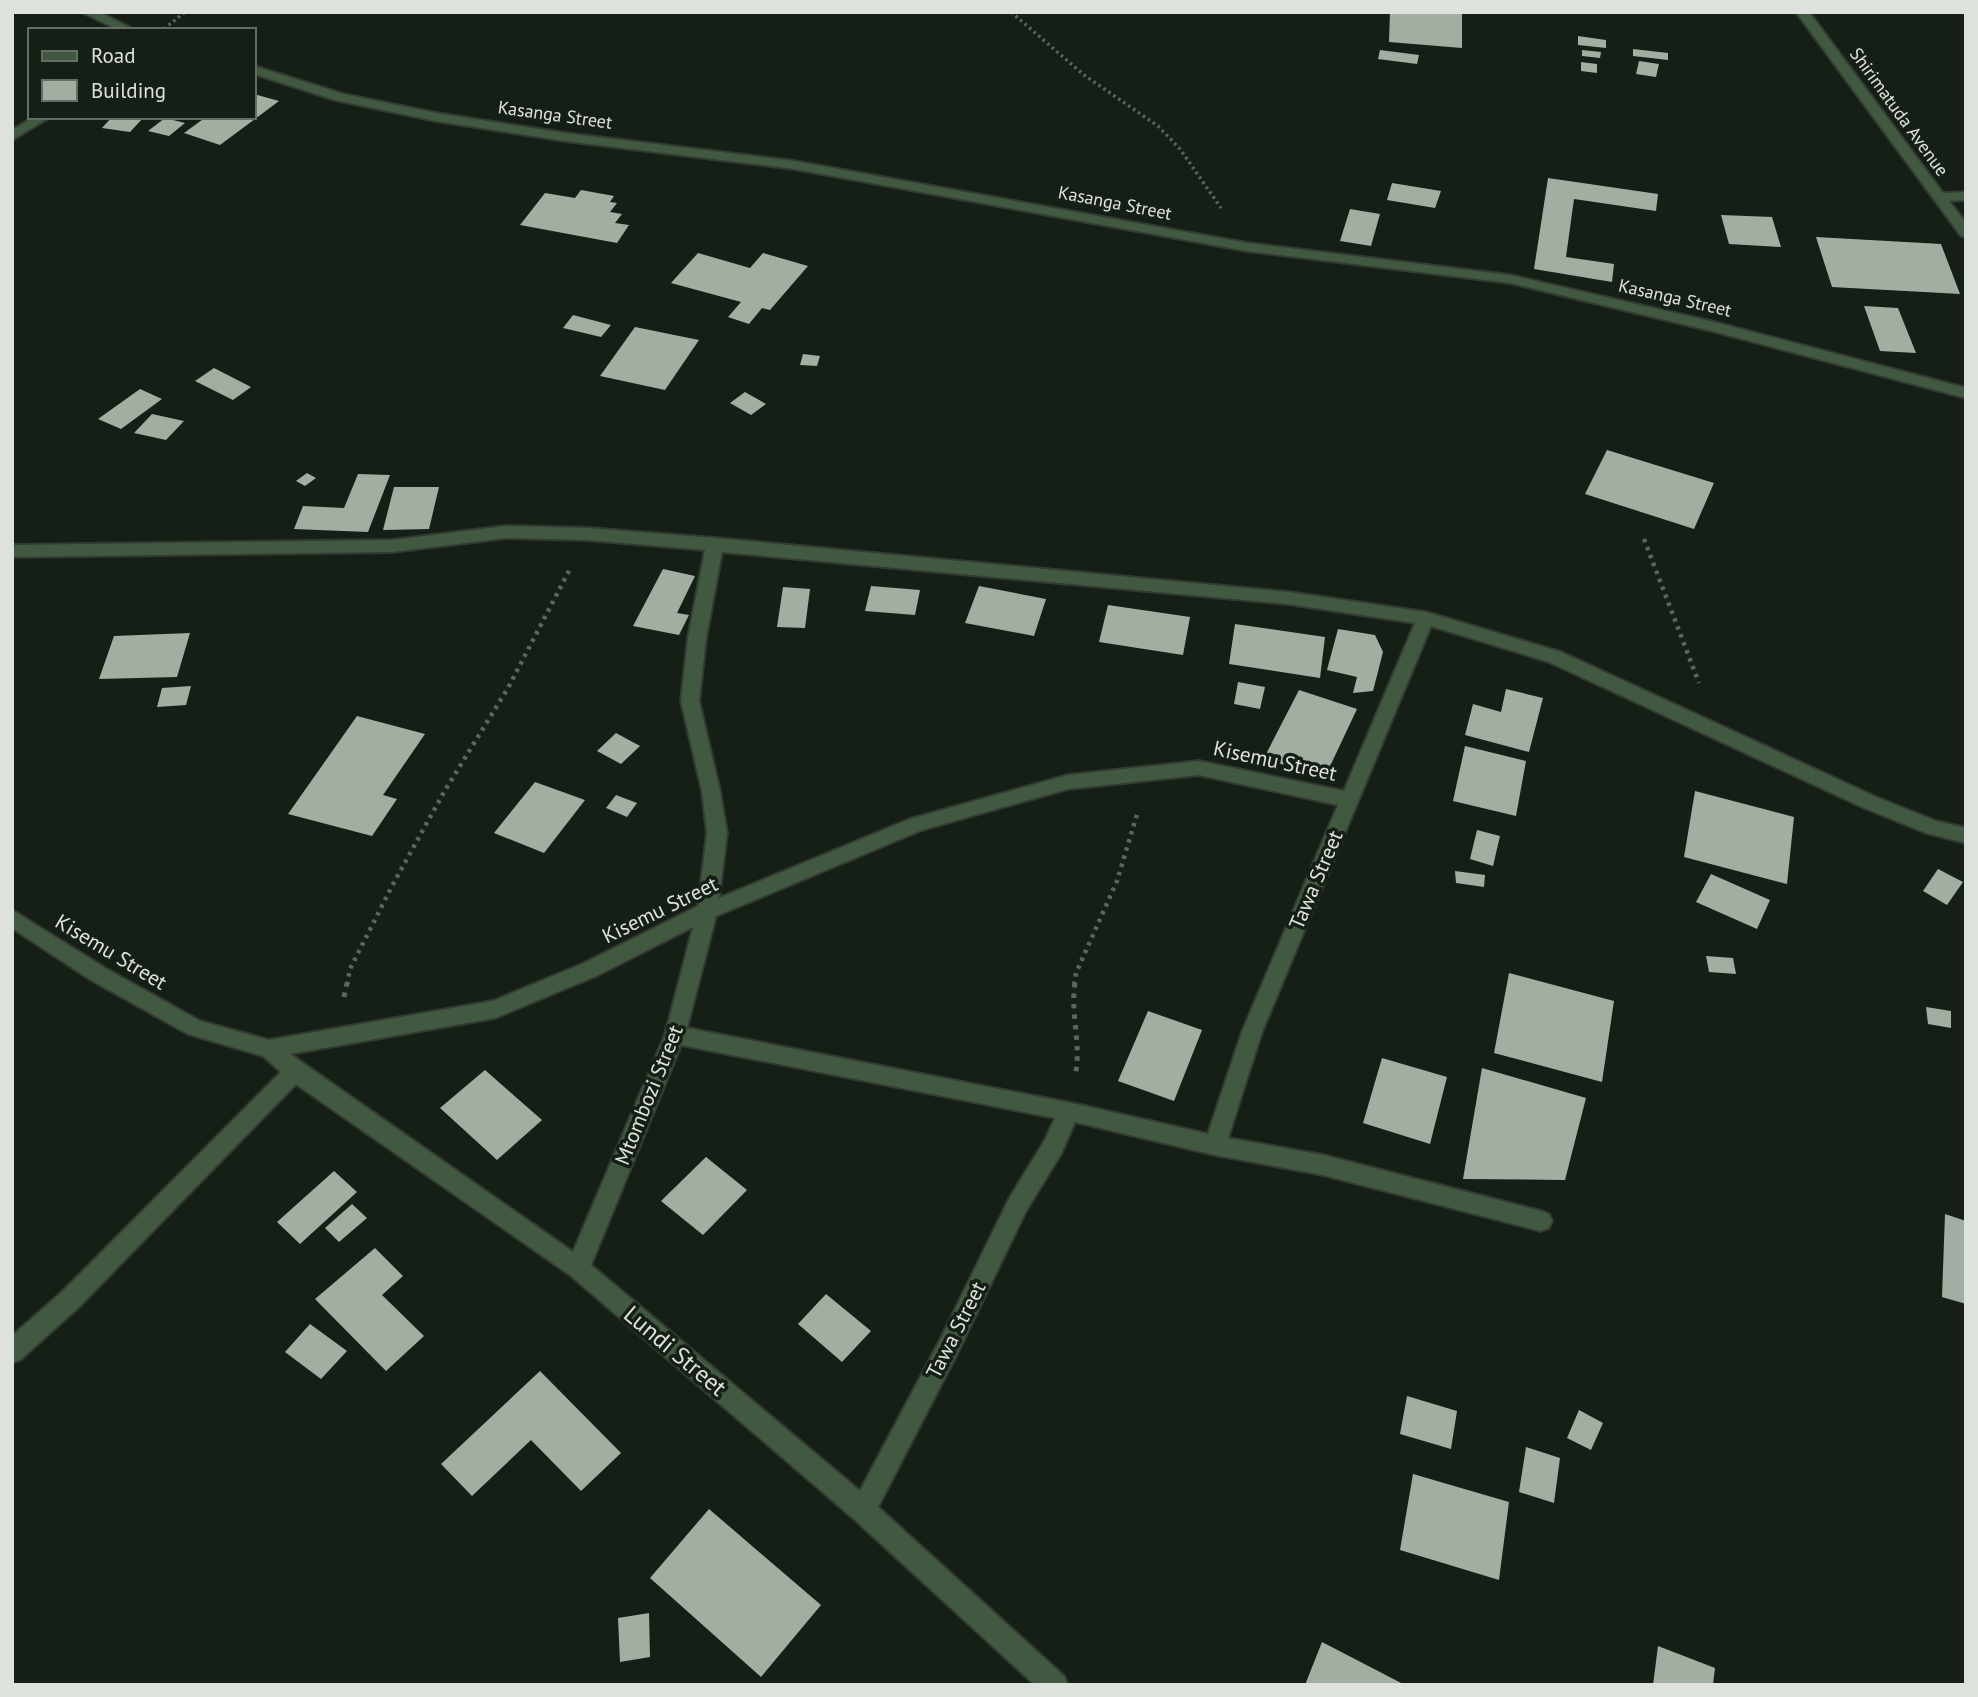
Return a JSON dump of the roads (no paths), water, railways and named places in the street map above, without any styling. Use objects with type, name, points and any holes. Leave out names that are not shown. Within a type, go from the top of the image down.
[{"type":"street","points":[[88,12],[125,28]]},
{"type":"street","name":"Shirimatuda Avenue","points":[[1802,12],[1966,233]]},
{"type":"street","name":"Kasanga Street","points":[[256,72],[340,97],[436,117],[565,137],[794,165],[1247,247],[1510,279],[1714,327],[1966,393]]},
{"type":"street","points":[[12,136],[41,119]]},
{"type":"street","points":[[1940,197],[1966,196]]},
{"type":"street","points":[[12,551],[157,551],[392,545],[506,532],[589,534],[1289,598],[1426,618],[1555,657],[1869,802],[1933,828],[1966,836]]},
{"type":"street","name":"Mtombozi Street","points":[[578,1268],[675,1035],[707,911],[717,833],[711,791],[690,701],[697,638],[715,544]]},
{"type":"street","name":"Tawa Street","points":[[1215,1145],[1252,1032],[1426,618]]},
{"type":"street","name":"Kisemu Street","points":[[12,918],[98,974],[195,1028],[269,1049],[495,1009],[589,970],[707,911],[918,824],[1068,782],[1199,768],[1350,800]]},
{"type":"street","points":[[675,1035],[1323,1165],[1541,1221]]},
{"type":"street","name":"Lundi Street","points":[[269,1049],[578,1268],[863,1510],[1055,1685]]},
{"type":"street","points":[[12,1352],[71,1299],[295,1070]]},
{"type":"street","name":"Tawa Street","points":[[863,1510],[949,1346],[1018,1204],[1053,1147],[1069,1112]]}]
